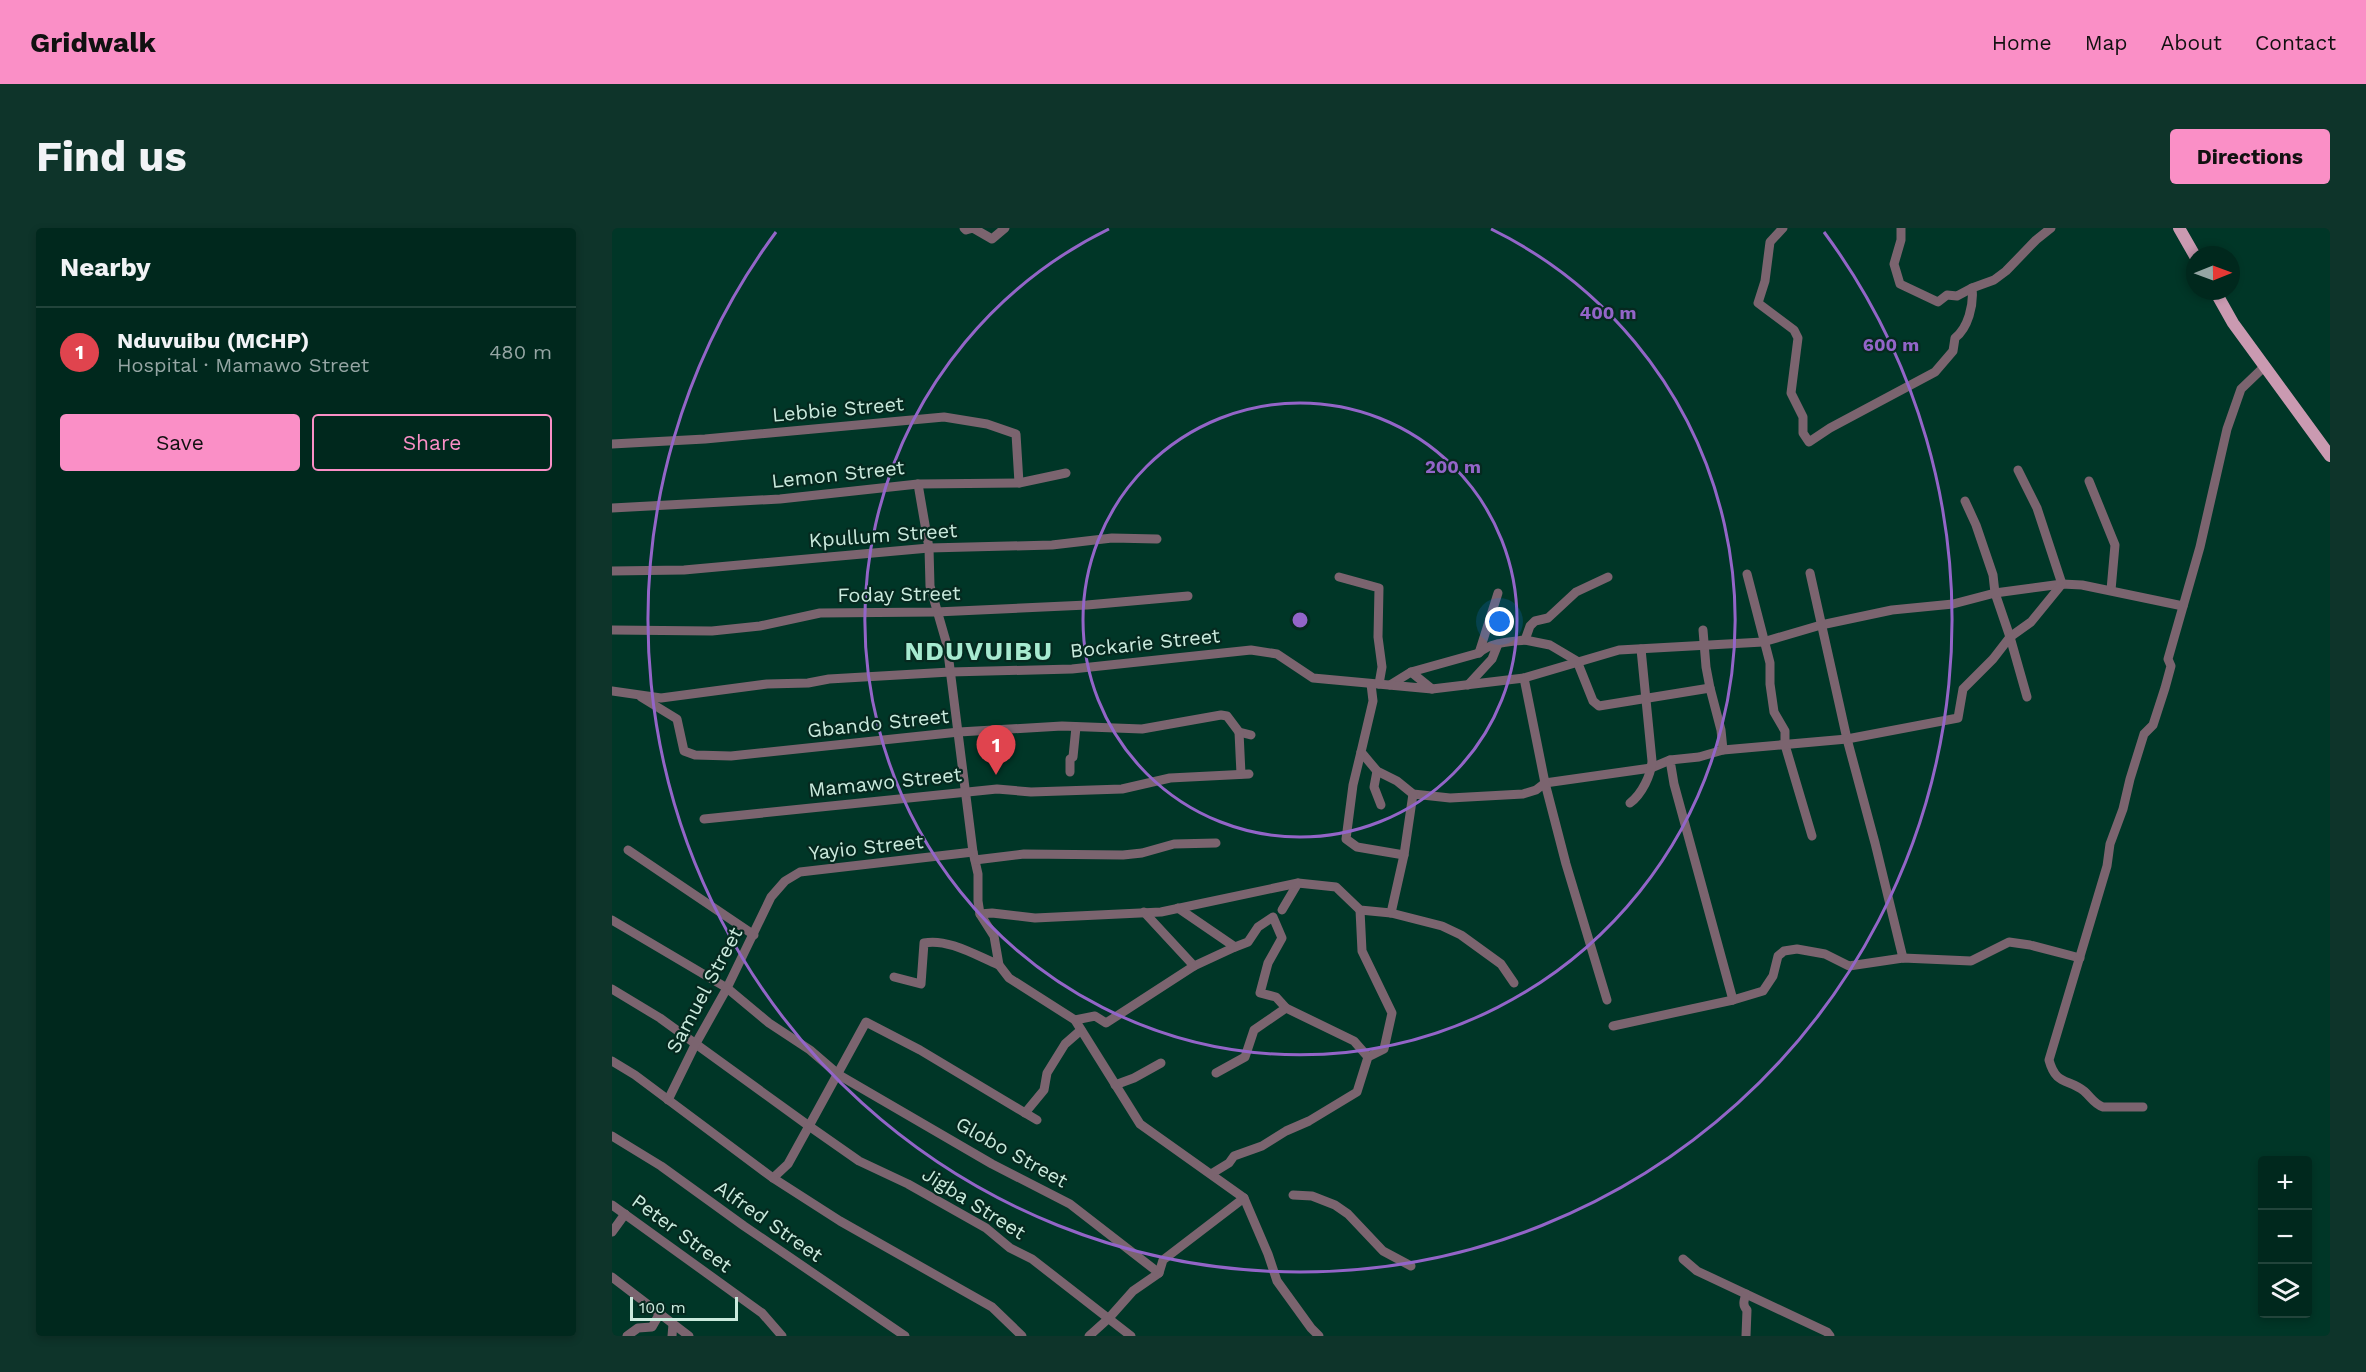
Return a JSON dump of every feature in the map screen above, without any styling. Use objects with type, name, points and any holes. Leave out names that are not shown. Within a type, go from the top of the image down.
[{"type":"main road","points":[[2179,228],[2189,246]]},
{"type":"main road","points":[[2220,300],[2233,323],[2330,456]]},
{"type":"street","points":[[964,228],[966,230],[973,228],[992,239],[1005,228]]},
{"type":"street","points":[[1783,228],[1770,242],[1765,281],[1758,303],[1794,330],[1798,338],[1791,393],[1803,417],[1803,433],[1809,442],[1830,428],[1935,372],[1953,351],[1955,338],[1962,333],[1968,321],[1973,298],[1972,288]]},
{"type":"street","points":[[1901,228],[1901,240],[1894,264],[1900,284],[1938,302],[1947,295],[1957,296],[1994,280],[2006,272],[2036,240],[2052,228]]},
{"type":"street","points":[[2143,1107],[2097,1105],[2084,1091],[2060,1081],[2051,1069],[2049,1060],[2107,866],[2110,844],[2123,809],[2130,779],[2144,734],[2153,725],[2164,688],[2170,666],[2168,659],[2200,547],[2227,429],[2241,389],[2265,366]]},
{"type":"street","name":"Lebbie Street","points":[[612,444],[705,439],[944,417],[987,424],[1016,434],[1019,483]]},
{"type":"street","points":[[1361,752],[1377,771],[1396,781],[1413,794],[1450,798],[1523,794],[1536,790],[1545,783],[1651,768],[1670,760],[1699,757],[1723,750],[1847,739],[1958,718],[1964,690],[1994,659],[2010,637],[2031,622],[2062,584],[2037,508],[2018,470]]},
{"type":"street","name":"Lemon Street","points":[[612,508],[780,499],[918,484],[1019,483],[1066,473]]},
{"type":"street","points":[[2089,481],[2115,545],[2111,590]]},
{"type":"street","points":[[918,484],[929,548],[930,586],[947,645],[978,874],[980,914],[994,936],[999,965],[1009,978],[1075,1020],[1140,1124],[1244,1198],[1277,1281],[1319,1336]]},
{"type":"street","points":[[1965,501],[1993,575],[1995,593],[2027,697]]},
{"type":"street","name":"Kpullum Street","points":[[612,571],[684,570],[929,548],[1052,545],[1112,538],[1157,539]]},
{"type":"street","points":[[1810,573],[1847,739],[1903,958]]},
{"type":"street","points":[[1748,574],[1770,663],[1774,712],[1785,731],[1785,745],[1812,836]]},
{"type":"street","points":[[1339,577],[1379,588],[1378,637],[1382,667],[1375,684],[1373,702],[1353,786],[1346,839],[1357,847],[1404,855]]},
{"type":"street","points":[[1525,640],[1530,626],[1535,621],[1548,618],[1576,592],[1608,577]]},
{"type":"street","name":"Bockarie Street","points":[[612,691],[661,698],[767,684],[950,672],[1072,669],[1251,650],[1277,654],[1313,678],[1432,689],[1524,678],[1619,650],[1763,642],[1821,624],[1892,610],[1953,604],[1995,593],[2062,584],[2111,590],[2183,606]]},
{"type":"street","points":[[1479,653],[1498,593]]},
{"type":"street","name":"Foday Street","points":[[612,630],[712,631],[760,626],[820,613],[936,612],[1088,605],[1188,596]]},
{"type":"street","points":[[1703,630],[1710,688],[1721,730],[1723,750]]},
{"type":"street","points":[[1390,685],[1411,672],[1479,653],[1484,648],[1498,644],[1525,640],[1550,645],[1576,662],[1593,701],[1599,706],[1710,688]]},
{"type":"street","points":[[1468,685],[1492,659],[1498,644]]},
{"type":"street","points":[[1630,803],[1635,800],[1651,773],[1641,649]]},
{"type":"street","points":[[1411,672],[1432,689]]},
{"type":"street","points":[[1524,678],[1545,783],[1566,864],[1607,1000]]},
{"type":"street","name":"Gbando Street","points":[[641,696],[676,719],[684,751],[695,755],[731,756],[959,732],[1076,727],[1142,729],[1221,715],[1227,716],[1239,732],[1251,735]]},
{"type":"street","points":[[1070,772],[1076,727]]},
{"type":"street","name":"Mamawo Street","points":[[704,819],[997,789],[1030,792],[1122,789],[1170,778],[1245,774],[1239,732]]},
{"type":"street","points":[[1670,760],[1674,784],[1733,1000]]},
{"type":"street","points":[[1377,771],[1374,787],[1381,805]]},
{"type":"street","points":[[1391,913],[1404,855],[1413,794]]},
{"type":"street","name":"Yayio Street","points":[[771,897],[785,881],[800,872],[974,856],[1123,855],[1142,853],[1174,844],[1216,843]]},
{"type":"street","points":[[628,850],[754,935]]},
{"type":"street","points":[[980,914],[992,913],[1035,918],[1144,912],[1178,908],[1298,883],[1336,886],[1360,910],[1391,913],[1442,926],[1461,935],[1501,964],[1514,983]]},
{"type":"street","points":[[1282,910],[1298,883]]},
{"type":"street","name":"Samuel Street","points":[[668,1100],[754,935],[771,897]]},
{"type":"street","points":[[1178,908],[1235,947]]},
{"type":"street","points":[[1211,1174],[1229,1163],[1234,1156],[1262,1146],[1357,1092],[1368,1057],[1384,1049],[1392,1013],[1362,951],[1360,910]]},
{"type":"street","points":[[1144,912],[1194,966]]},
{"type":"street","points":[[1075,1020],[1095,1016],[1106,1023],[1194,966],[1248,942],[1258,927],[1274,917],[1282,938],[1268,963],[1260,993],[1276,997],[1286,1008],[1354,1041],[1368,1057]]},
{"type":"street","name":"Globo Street","points":[[612,920],[727,988],[769,1023],[810,1050],[839,1074],[992,1164],[1070,1204],[1159,1273]]},
{"type":"street","points":[[894,977],[921,984],[924,943],[933,941],[961,949],[999,965]]},
{"type":"street","points":[[1613,1026],[1733,1000],[1763,991],[1769,985],[1779,956],[1784,951],[1797,949],[1825,954],[1849,966],[1903,958],[1971,961],[2009,942],[2080,958]]},
{"type":"street","name":"Jigba Street","points":[[612,989],[660,1018],[859,1161],[908,1184],[986,1228],[1010,1248],[1032,1259],[1131,1336]]},
{"type":"street","points":[[1216,1073],[1245,1057],[1254,1030],[1286,1008]]},
{"type":"street","points":[[773,1178],[788,1164],[866,1022],[920,1050],[1037,1120]]},
{"type":"street","points":[[1024,1113],[1044,1090],[1047,1073],[1065,1044],[1081,1030]]},
{"type":"street","points":[[612,1061],[773,1178],[840,1221],[992,1307],[1022,1336]]},
{"type":"street","points":[[1115,1085],[1134,1078],[1161,1063]]},
{"type":"street","name":"Alfred Street","points":[[612,1136],[661,1166],[905,1336]]},
{"type":"street","points":[[1293,1196],[1312,1196],[1335,1205],[1348,1214],[1383,1251],[1411,1266]]},
{"type":"street","points":[[1089,1336],[1112,1320],[1133,1291],[1159,1273],[1163,1260],[1244,1198]]},
{"type":"street","name":"Peter Street","points":[[612,1205],[762,1313],[782,1336]]},
{"type":"street","points":[[612,1232],[625,1214]]},
{"type":"street","points":[[1683,1259],[1697,1271],[1827,1332],[1830,1336]]},
{"type":"street","points":[[612,1277],[689,1336]]},
{"type":"street","points":[[1746,1294],[1744,1300],[1744,1307],[1747,1310],[1746,1336]]},
{"type":"street","points":[[627,1336],[638,1328],[652,1327],[660,1313]]},
{"type":"street","points":[[672,1336],[673,1324]]},
{"type":"place","name":"Nduvuibu (MCHP)","points":[[996,775]]},
{"type":"district","name":"NDUVUIBU","points":[[979,651]]}]
